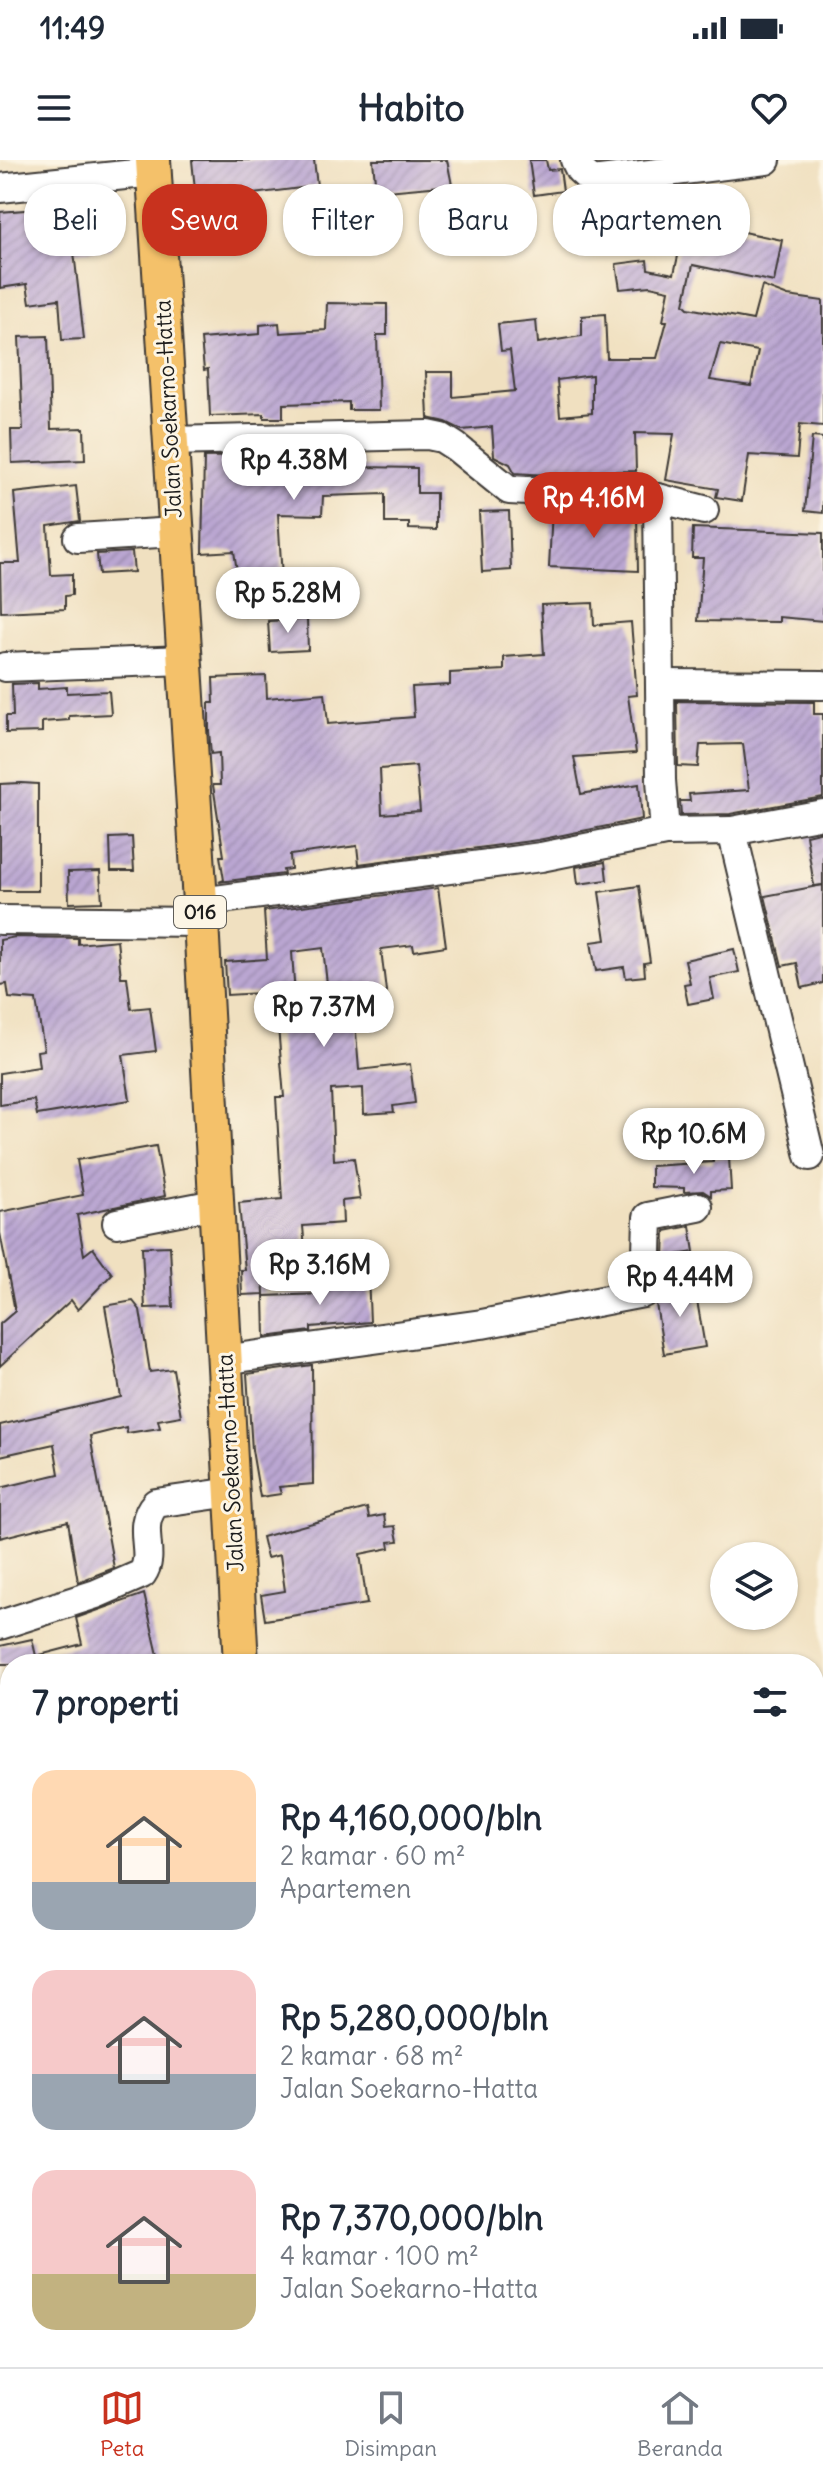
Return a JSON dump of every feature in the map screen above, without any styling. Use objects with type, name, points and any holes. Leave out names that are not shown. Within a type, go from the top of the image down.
[{"type":"main road","name":"Jalan Soekarno-Hatta","points":[[153,166],[169,441],[159,533],[184,660],[240,1654]]},
{"type":"street","points":[[575,160],[580,170],[592,181],[644,168],[766,160]]},
{"type":"street","points":[[0,188],[153,166]]},
{"type":"street","points":[[169,441],[428,435],[456,447],[509,490],[658,498],[704,510]]},
{"type":"street","points":[[658,498],[665,832]]},
{"type":"street","points":[[78,538],[159,533]]},
{"type":"street","points":[[5,667],[184,660]]},
{"type":"street","points":[[660,684],[823,685]]},
{"type":"street","points":[[0,920],[200,912],[541,857],[665,832],[732,831],[823,814]]},
{"type":"street","points":[[732,831],[810,1156]]},
{"type":"street","points":[[117,1223],[215,1204]]},
{"type":"street","points":[[223,1360],[482,1324],[643,1293],[646,1289],[648,1217],[698,1207]]},
{"type":"street","points":[[0,1625],[142,1574],[147,1558],[144,1532],[147,1512],[156,1503],[232,1492]]},
{"type":"building","points":[[192,160],[314,160],[317,184],[283,184],[283,190],[267,192],[267,184],[194,184]]},
{"type":"building","points":[[373,160],[447,160],[452,184],[419,184],[419,188],[403,190],[403,184],[375,184]]},
{"type":"building","points":[[529,160],[546,160],[548,170],[560,169],[562,184],[553,184],[553,192],[537,195],[537,184],[532,184]]},
{"type":"building","points":[[24,210],[24,256],[74,256],[84,339],[62,340],[59,299],[30,303],[27,284],[0,288],[0,212]]},
{"type":"building","points":[[750,233],[782,240],[774,282],[693,265],[684,304],[688,308],[753,320],[762,286],[788,296],[823,301],[823,426],[800,424],[797,458],[749,455],[742,501],[716,497],[718,489],[666,480],[674,434],[635,433],[636,471],[591,472],[591,476],[578,477],[515,473],[510,464],[494,456],[492,427],[462,430],[428,418],[426,372],[453,372],[453,397],[515,391],[510,350],[501,351],[498,324],[536,320],[538,343],[582,336],[582,316],[605,314],[607,358],[657,358],[667,321],[663,321],[669,290],[650,286],[620,289],[616,264],[647,260],[648,269],[674,274],[678,256],[750,256]],"holes":[[[720,344],[758,351],[751,386],[710,380]],[[592,375],[592,413],[560,416],[557,380]]]},
{"type":"building","points":[[327,303],[387,304],[387,335],[377,335],[379,410],[349,410],[349,402],[283,404],[283,418],[264,418],[264,414],[210,416],[208,369],[204,370],[201,339],[260,334],[260,325],[279,323],[280,333],[326,330]]},
{"type":"building","points":[[48,336],[51,429],[84,428],[85,460],[12,463],[11,430],[23,430],[19,337]]},
{"type":"building","points":[[812,437],[823,438],[823,513],[805,511]]},
{"type":"building","points":[[352,454],[353,461],[362,460],[362,467],[417,468],[417,493],[436,493],[436,530],[409,529],[409,523],[385,523],[385,494],[323,496],[322,515],[278,514],[282,578],[239,585],[234,551],[202,553],[204,457]]},
{"type":"building","points":[[76,486],[80,521],[48,526],[51,575],[72,574],[72,595],[65,596],[65,609],[1,612],[0,563],[20,563],[14,493]]},
{"type":"building","points":[[552,509],[637,514],[638,571],[549,567]]},
{"type":"building","points":[[509,511],[511,570],[482,572],[479,512]]},
{"type":"building","points":[[693,528],[823,533],[823,621],[779,617],[779,622],[698,621],[703,558],[692,558]]},
{"type":"building","points":[[132,552],[134,572],[99,574],[97,554]]},
{"type":"building","points":[[593,603],[594,625],[631,622],[637,695],[628,696],[636,753],[574,757],[581,794],[639,784],[642,819],[538,840],[359,864],[357,846],[290,855],[291,869],[283,870],[284,874],[219,882],[224,880],[220,856],[224,856],[213,785],[220,785],[219,753],[211,754],[209,731],[209,703],[214,703],[213,678],[266,676],[267,698],[325,693],[328,724],[414,717],[412,687],[450,685],[450,673],[504,670],[504,657],[544,654],[541,605]],"holes":[[[416,766],[420,811],[382,814],[380,769]]]},
{"type":"building","points":[[307,619],[308,650],[270,652],[268,621]]},
{"type":"building","points":[[38,683],[38,689],[67,687],[67,693],[109,691],[111,714],[69,716],[69,720],[42,722],[42,732],[6,733],[6,716],[13,716],[12,684]]},
{"type":"building","points":[[677,701],[814,702],[814,714],[823,714],[823,797],[730,814],[681,815],[680,801],[690,801],[689,794],[749,790],[743,744],[700,745],[698,767],[678,766]]},
{"type":"building","points":[[0,784],[38,784],[38,891],[0,891]]},
{"type":"building","points":[[823,831],[823,885],[814,886],[806,835]]},
{"type":"building","points":[[132,837],[134,871],[111,871],[110,838]]},
{"type":"building","points":[[605,862],[607,880],[578,884],[576,867]]},
{"type":"building","points":[[100,871],[102,902],[69,903],[68,872]]},
{"type":"building","points":[[823,885],[823,983],[802,988],[797,963],[782,966],[765,896]]},
{"type":"building","points":[[639,886],[650,962],[644,963],[645,976],[626,978],[624,967],[596,971],[591,942],[606,940],[599,892]]},
{"type":"building","points":[[438,888],[446,946],[414,951],[413,945],[381,949],[389,1016],[355,1020],[359,1070],[410,1064],[415,1103],[393,1106],[394,1112],[364,1114],[363,1088],[331,1090],[334,1160],[354,1158],[360,1199],[342,1201],[343,1223],[303,1226],[305,1250],[262,1253],[264,1294],[242,1295],[241,1270],[245,1270],[239,1203],[282,1199],[276,1097],[284,1097],[278,1027],[265,1029],[260,993],[227,995],[225,962],[267,959],[264,911]],"holes":[[[323,948],[328,993],[295,997],[292,952]]]},
{"type":"building","points":[[15,937],[78,938],[78,944],[117,940],[121,977],[127,977],[131,1009],[150,1007],[156,1051],[123,1055],[130,1100],[37,1115],[34,1100],[0,1105],[0,1073],[39,1067],[37,1051],[44,1050],[36,1000],[9,998],[7,984],[0,985],[0,940]]},
{"type":"building","points":[[734,949],[739,972],[710,978],[714,999],[688,1004],[684,984],[690,983],[685,960]]},
{"type":"building","points":[[156,1146],[165,1196],[77,1215],[84,1255],[93,1248],[112,1274],[78,1310],[71,1300],[0,1366],[0,1324],[15,1311],[0,1233],[0,1212],[83,1195],[77,1160]]},
{"type":"building","points":[[713,1158],[729,1158],[731,1190],[711,1191],[711,1196],[703,1191],[684,1192],[684,1188],[651,1187],[651,1166],[713,1162]]},
{"type":"building","points":[[690,1226],[694,1252],[664,1257],[665,1231]]},
{"type":"building","points":[[170,1246],[173,1307],[145,1308],[142,1247]]},
{"type":"building","points":[[368,1274],[370,1322],[311,1327],[311,1331],[265,1337],[264,1296],[323,1294],[323,1276]]},
{"type":"building","points":[[694,1283],[705,1347],[664,1354],[656,1304],[663,1288]]},
{"type":"building","points":[[133,1301],[140,1310],[150,1372],[173,1369],[181,1416],[158,1420],[160,1428],[127,1433],[126,1427],[90,1436],[114,1568],[78,1582],[68,1521],[0,1538],[0,1488],[59,1474],[54,1444],[0,1456],[0,1425],[121,1397],[105,1306]]},
{"type":"building","points":[[312,1365],[313,1484],[279,1487],[281,1494],[260,1497],[252,1450],[247,1374]]},
{"type":"building","points":[[367,1508],[369,1518],[384,1515],[386,1527],[395,1526],[398,1541],[389,1542],[390,1548],[360,1554],[367,1604],[265,1620],[261,1595],[285,1591],[280,1555],[267,1558],[262,1537]]},
{"type":"building","points":[[144,1594],[158,1654],[44,1654],[82,1644],[76,1618]]},
{"type":"building","points":[[32,1639],[36,1654],[0,1654],[0,1646]]}]
